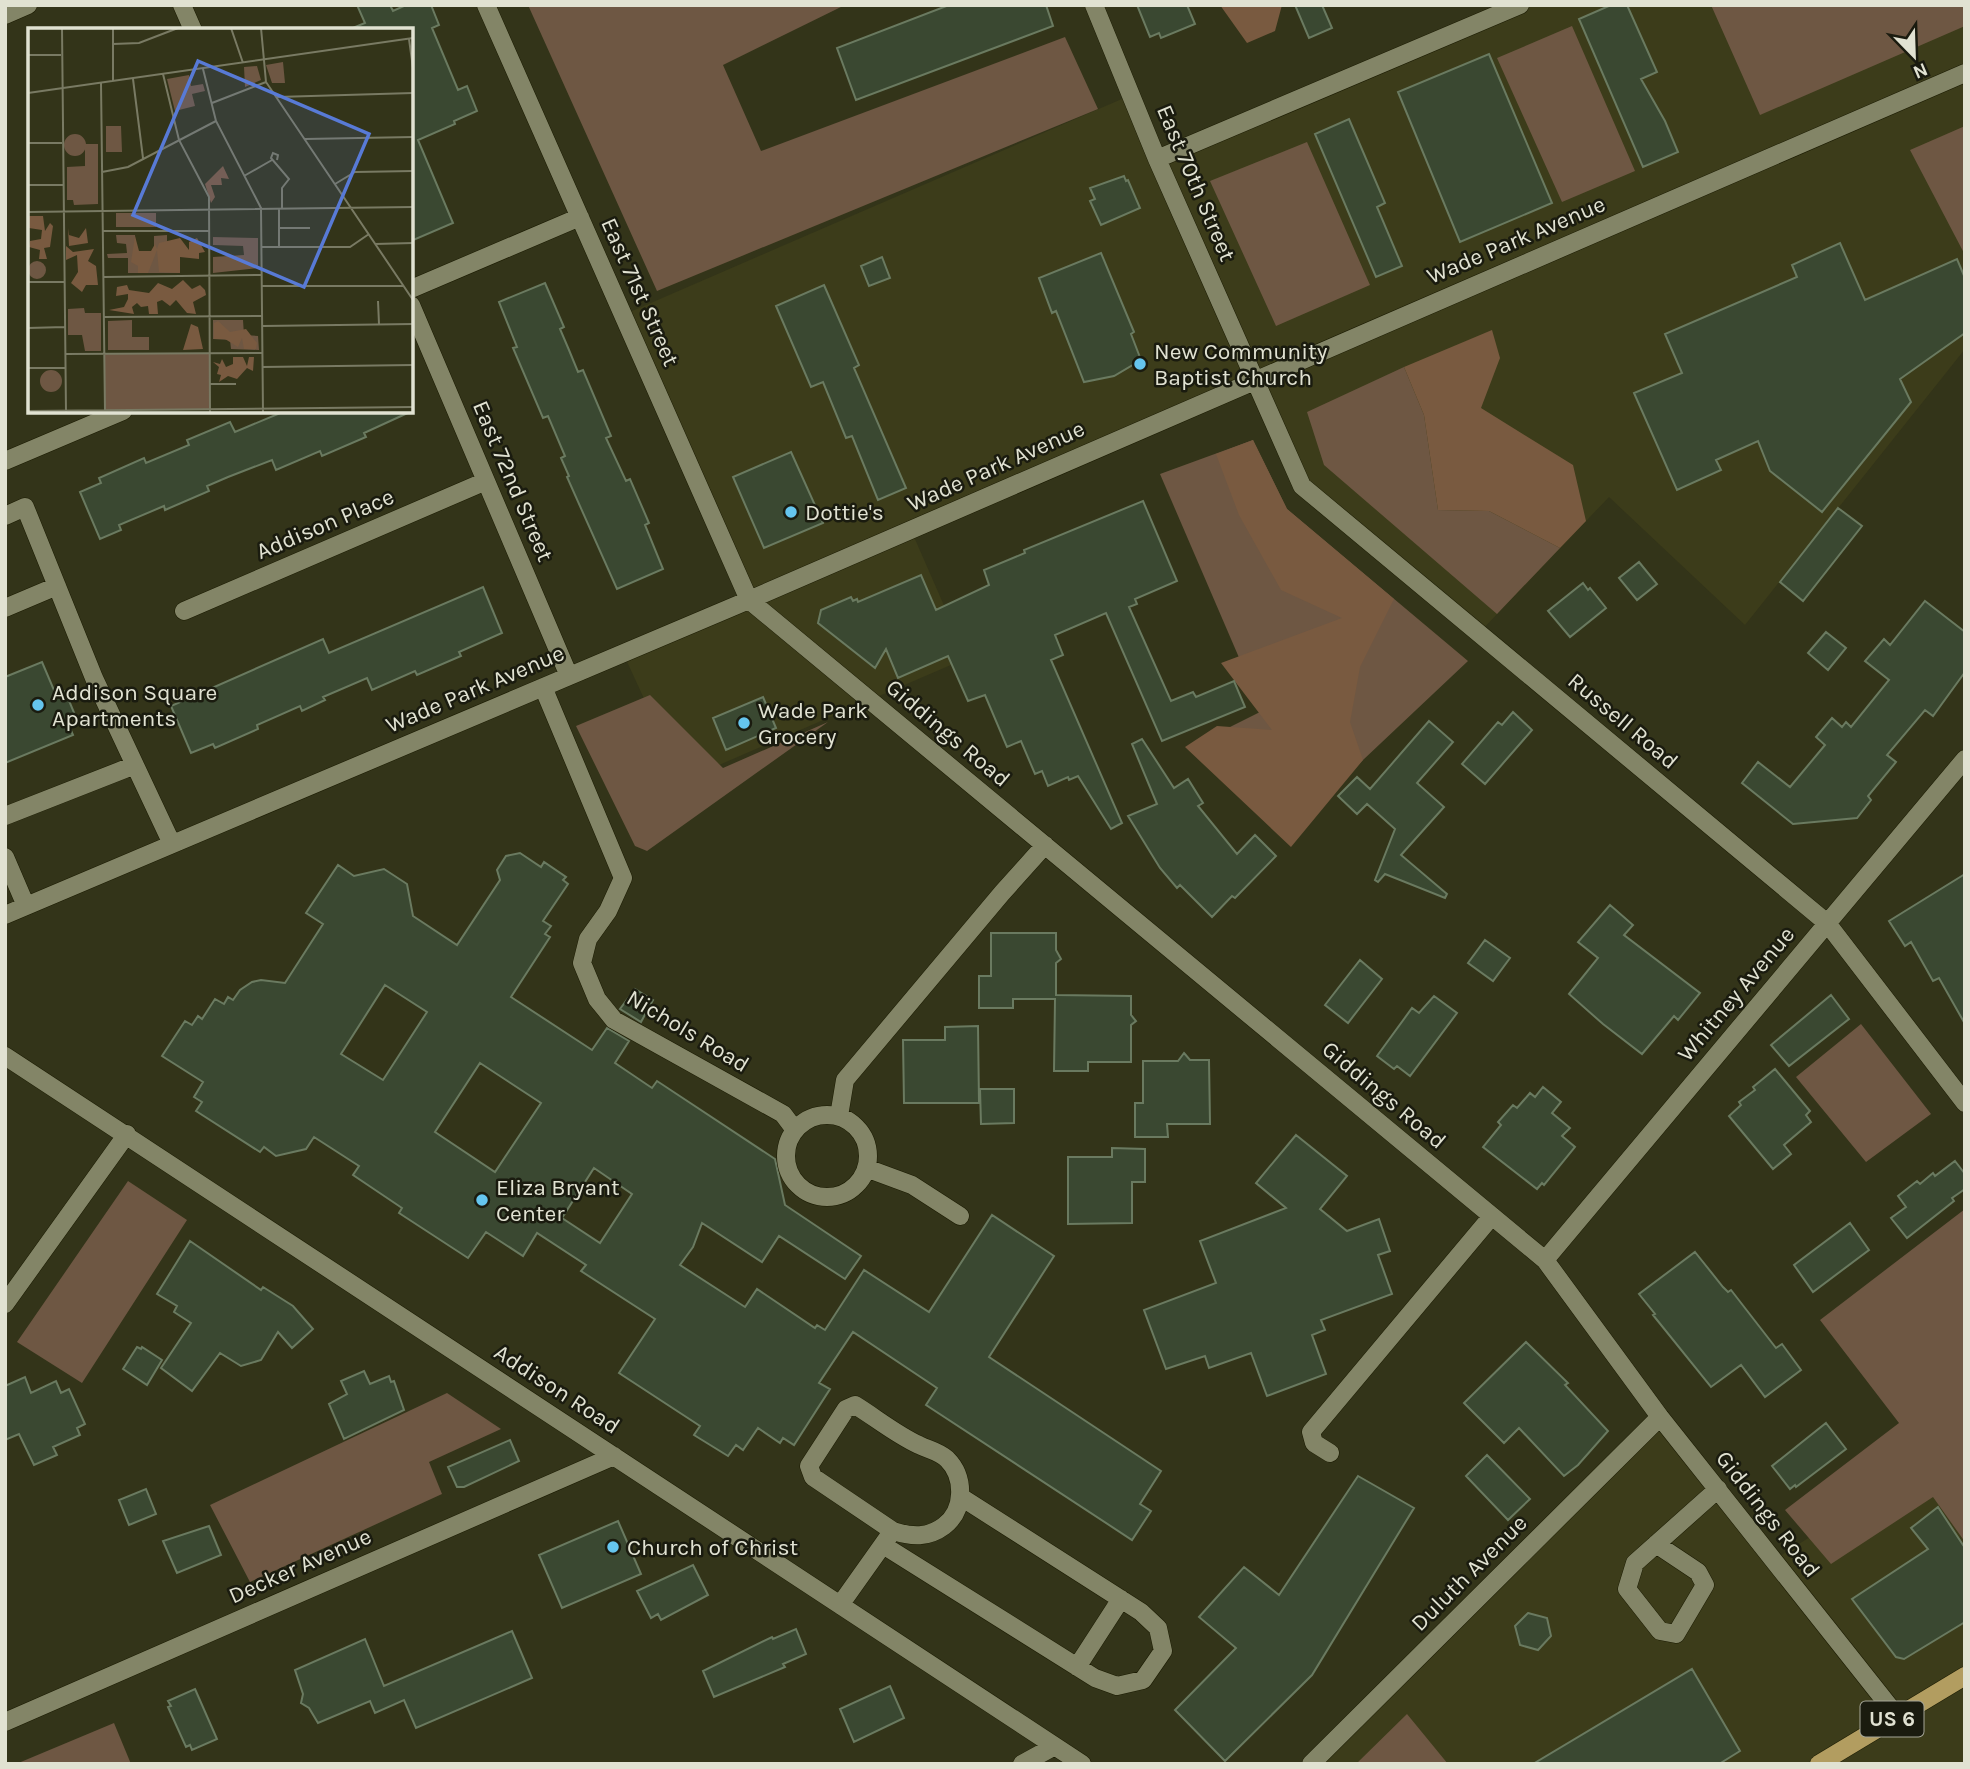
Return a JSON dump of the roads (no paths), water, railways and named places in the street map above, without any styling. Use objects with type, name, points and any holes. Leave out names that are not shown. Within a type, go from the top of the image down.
[{"type":"main road","name":"US 6","points":[[1819,1764],[1965,1676]]},
{"type":"street","points":[[5,15],[28,5]]},
{"type":"street","points":[[182,5],[192,28]]},
{"type":"street","name":"East 71st Street","points":[[486,5],[749,600]]},
{"type":"street","name":"East 70th Street","points":[[1094,5],[1157,159],[1255,380]]},
{"type":"street","points":[[1157,159],[1520,5]]},
{"type":"street","name":"Wade Park Avenue","points":[[5,915],[749,600],[1965,73]]},
{"type":"street","points":[[413,288],[580,217]]},
{"type":"street","name":"East 72nd Street","points":[[413,310],[569,676]]},
{"type":"street","name":"Russell Road","points":[[1255,380],[1302,486],[1827,923],[1965,1103]]},
{"type":"street","points":[[5,461],[118,413]]},
{"type":"street","name":"Addison Place","points":[[184,611],[486,481]]},
{"type":"street","points":[[5,516],[25,507],[94,678],[172,844]]},
{"type":"street","points":[[5,608],[57,586]]},
{"type":"street","name":"Giddings Road","points":[[749,600],[1545,1260],[1660,1417],[1897,1716]]},
{"type":"street","name":"Nichols Road","points":[[543,687],[623,878],[608,911],[588,939],[582,963],[597,999],[614,1020],[783,1114],[795,1130]]},
{"type":"street","name":"Whitney Avenue","points":[[1545,1260],[1965,759]]},
{"type":"street","points":[[5,816],[135,765]]},
{"type":"street","points":[[839,1116],[845,1080],[1045,845]]},
{"type":"street","points":[[5,857],[26,906]]},
{"type":"street","name":"Addison Road","points":[[5,1056],[1082,1764]]},
{"type":"street","points":[[823,1115],[839,1116],[853,1124],[863,1137],[868,1152],[866,1168],[859,1182],[846,1192],[831,1196],[815,1195],[801,1188],[790,1175],[786,1160],[787,1144],[795,1130],[807,1120],[823,1115]]},
{"type":"street","points":[[5,1304],[127,1134]]},
{"type":"street","points":[[866,1168],[912,1185],[960,1216]]},
{"type":"street","points":[[1330,1453],[1314,1443],[1311,1432],[1492,1216]]},
{"type":"street","points":[[839,1605],[888,1538],[922,1536],[936,1531],[948,1523],[961,1497],[955,1469],[946,1458],[934,1450],[920,1446],[855,1405],[846,1409],[809,1466],[813,1477],[888,1538],[1077,1667],[1095,1678],[1117,1686],[1143,1680],[1163,1651],[1158,1628],[1141,1612],[961,1497]]},
{"type":"street","name":"Duluth Avenue","points":[[1311,1764],[1660,1417]]},
{"type":"street","name":"Decker Avenue","points":[[5,1722],[614,1455]]},
{"type":"street","points":[[1656,1545],[1698,1572],[1705,1585],[1676,1634],[1660,1632],[1627,1589],[1635,1563],[1718,1489]]},
{"type":"street","points":[[1077,1667],[1121,1599]]},
{"type":"street","points":[[1022,1764],[1054,1747]]},
{"type":"place","name":"New Community Baptist Church","points":[[1140,364]]},
{"type":"place","name":"Dottie's","points":[[791,512]]},
{"type":"place","name":"Addison Square Apartments","points":[[38,705]]},
{"type":"place","name":"Wade Park Grocery","points":[[744,723]]},
{"type":"place","name":"Eliza Bryant Center","points":[[482,1200]]},
{"type":"place","name":"Church of Christ","points":[[613,1547]]}]
